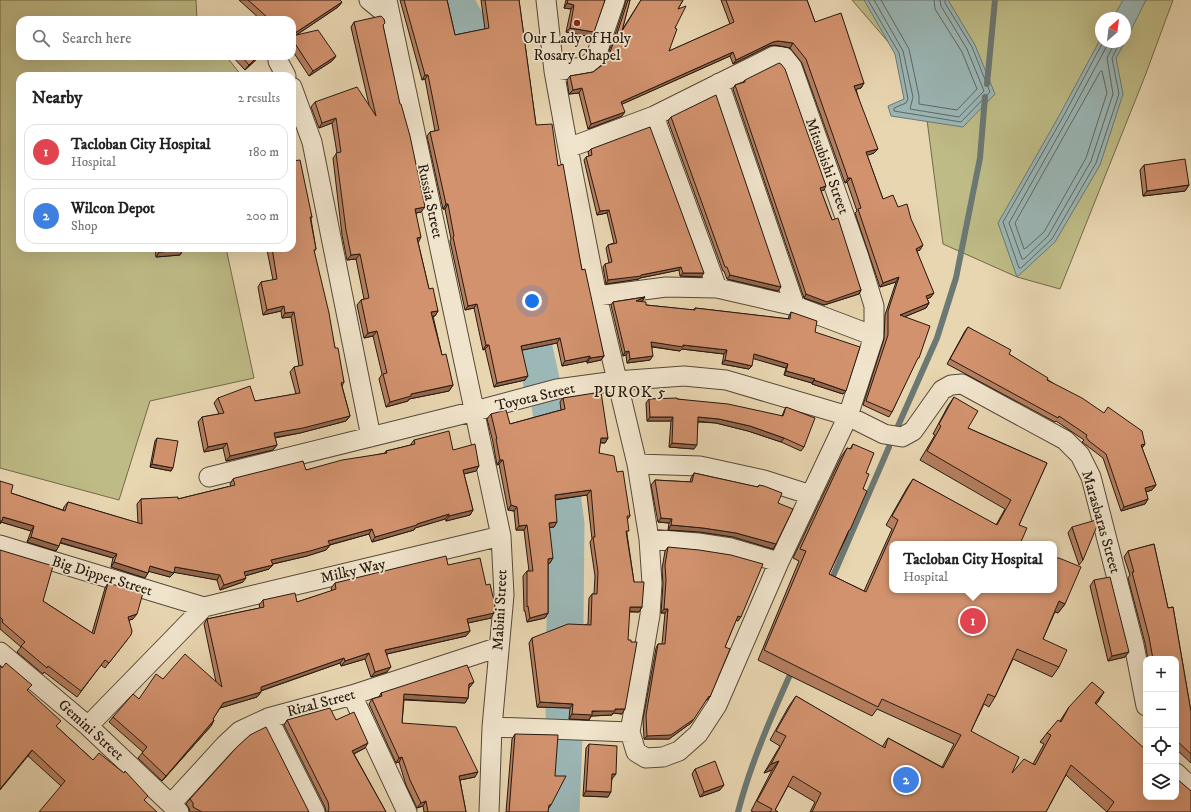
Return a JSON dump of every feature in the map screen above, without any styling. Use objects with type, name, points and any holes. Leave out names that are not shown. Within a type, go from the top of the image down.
[{"type":"street","name":"Russia Street","points":[[369,0],[389,9],[475,411]]},
{"type":"street","points":[[492,727],[630,732],[650,615],[652,583],[649,538],[637,464],[616,381],[597,296],[554,71],[546,0]]},
{"type":"street","points":[[554,71],[584,67],[595,59],[615,0]]},
{"type":"street","name":"Mitsubishi Street","points":[[568,148],[654,116],[774,56],[784,57],[792,67],[860,257],[874,306],[874,336],[848,416],[779,562],[717,705],[698,734],[679,751],[663,757],[646,758],[636,752],[630,732]]},
{"type":"street","points":[[719,83],[795,306]]},
{"type":"street","points":[[296,98],[312,142],[372,437]]},
{"type":"street","points":[[654,116],[716,288]]},
{"type":"street","points":[[597,296],[666,287],[716,288],[795,306],[874,336]]},
{"type":"street","name":"Toyota Street","points":[[209,477],[475,411],[557,389],[616,381],[684,376],[726,380],[848,416],[884,434]]},
{"type":"street","name":"Marasbaras Street","points":[[884,434],[902,437],[913,431],[942,390],[951,385],[962,384],[1065,440],[1080,455],[1091,477],[1134,645],[1143,692]]},
{"type":"street","name":"Mabini Street","points":[[475,411],[501,536],[504,595],[492,727],[489,812]]},
{"type":"street","points":[[637,464],[700,466],[764,480],[811,495]]},
{"type":"street","name":"Milky Way","points":[[204,607],[501,536]]},
{"type":"street","points":[[649,538],[731,548],[779,562]]},
{"type":"street","name":"Big Dipper Street","points":[[0,545],[204,607]]},
{"type":"street","points":[[88,726],[204,607]]},
{"type":"street","name":"Rizal Street","points":[[175,808],[225,745],[240,731],[268,718],[352,696],[499,647]]},
{"type":"street","name":"Gemini Street","points":[[0,652],[88,726],[175,808]]},
{"type":"street","points":[[352,696],[407,812]]},
{"type":"street","points":[[268,718],[315,812]]},
{"type":"street","points":[[1179,776],[1191,787]]},
{"type":"shaded area","points":[[0,0],[196,0],[197,16],[16,16],[16,60],[229,60],[239,72],[16,72],[16,252],[227,252],[254,378],[150,401],[119,500],[0,468]]},
{"type":"shaded area","points":[[852,0],[1173,0],[1145,76],[1060,289],[1017,277],[943,244],[922,81]]},
{"type":"water","points":[[864,0],[948,0],[975,45],[995,94],[963,127],[891,116],[888,106],[904,99],[895,54]]},
{"type":"water","points":[[1123,0],[1146,0],[1131,30],[1131,12],[1116,12]]},
{"type":"water","points":[[1096,48],[1122,48],[1116,58],[1123,94],[1100,165],[1055,242],[1017,277],[998,223]]},
{"type":"building","points":[[248,0],[340,0],[342,2],[296,32],[296,16],[266,16]]},
{"type":"building","points":[[404,0],[447,0],[455,35],[489,28],[485,0],[519,0],[536,125],[552,124],[558,166],[563,164],[582,270],[585,269],[604,356],[590,358],[590,356],[565,361],[560,338],[521,346],[528,376],[497,383],[489,345],[486,345],[477,304],[468,306],[453,237],[448,204],[446,204],[430,132],[439,130],[428,75],[425,75]]},
{"type":"building","name":"Our Lady of Holy Rosary Chapel","points":[[568,0],[605,0],[594,32],[570,28],[574,5],[567,3]]},
{"type":"building","points":[[628,0],[630,0],[622,31],[641,0],[683,0],[678,9],[686,6],[675,28],[677,29],[669,51],[734,22],[726,0],[807,0],[815,22],[841,13],[864,83],[854,86],[878,149],[866,152],[883,199],[893,195],[898,207],[907,204],[911,219],[923,245],[916,249],[934,293],[926,296],[929,303],[900,315],[930,326],[919,358],[892,412],[866,401],[888,335],[888,311],[899,277],[883,283],[858,209],[861,208],[851,178],[848,178],[806,59],[793,43],[778,41],[736,60],[733,52],[621,102],[625,112],[591,124],[582,88],[573,90],[570,76],[593,72],[605,63],[615,38],[617,39],[618,37],[616,37]]},
{"type":"building","points":[[381,16],[385,23],[383,25],[400,104],[410,136],[425,207],[415,209],[421,237],[417,238],[429,289],[433,288],[438,311],[431,312],[442,355],[446,354],[453,385],[411,394],[411,396],[390,402],[383,374],[387,373],[377,331],[368,333],[361,300],[369,298],[360,254],[351,255],[346,230],[336,153],[341,152],[336,118],[322,123],[315,102],[357,87],[376,116],[354,22]]},
{"type":"building","points":[[318,30],[336,56],[313,71],[296,45],[296,35]]},
{"type":"building","points":[[245,60],[254,60],[249,65]]},
{"type":"building","points":[[779,63],[785,69],[826,186],[820,188],[832,220],[838,218],[861,290],[827,302],[806,294],[735,85],[745,82],[745,80]]},
{"type":"building","points":[[716,95],[781,287],[730,275],[727,267],[725,267],[671,117]]},
{"type":"building","points":[[650,127],[704,273],[683,273],[681,267],[641,276],[608,280],[605,264],[612,262],[608,245],[617,243],[609,210],[600,211],[586,157],[592,155],[591,149]]},
{"type":"building","points":[[1185,159],[1189,185],[1147,191],[1144,165]]},
{"type":"building","points":[[296,160],[300,160],[312,217],[310,217],[316,249],[314,250],[329,313],[335,348],[338,348],[344,382],[341,383],[350,416],[303,428],[274,433],[277,445],[230,456],[227,443],[208,447],[202,417],[224,413],[218,398],[250,386],[255,401],[300,393],[294,367],[303,365],[294,312],[285,313],[284,306],[267,310],[261,282],[277,279],[273,252],[296,252]]},
{"type":"building","points":[[645,297],[636,301],[646,302],[646,305],[695,310],[695,308],[790,319],[791,312],[817,321],[815,332],[860,347],[846,391],[814,380],[815,379],[786,371],[788,364],[754,354],[752,366],[725,360],[727,350],[683,345],[683,347],[651,342],[653,356],[630,359],[629,351],[625,352],[613,302]]},
{"type":"building","points":[[968,327],[1011,350],[1009,354],[1048,378],[1047,380],[1082,398],[1104,413],[1108,407],[1142,431],[1145,444],[1141,445],[1156,485],[1145,488],[1148,499],[1124,507],[1106,454],[1089,441],[1086,437],[1087,435],[1059,416],[1058,418],[950,359]]},
{"type":"building","points":[[601,392],[608,438],[601,438],[599,453],[614,456],[617,472],[623,471],[630,516],[627,516],[629,531],[626,531],[634,582],[644,582],[642,607],[630,607],[628,640],[631,640],[631,642],[637,642],[625,709],[615,709],[615,711],[592,711],[592,715],[572,714],[573,704],[540,702],[532,638],[568,624],[591,625],[592,594],[597,594],[598,572],[593,537],[595,537],[591,490],[555,495],[557,522],[549,523],[553,558],[548,559],[548,613],[530,618],[528,606],[527,607],[527,571],[533,571],[527,525],[519,526],[517,507],[511,505],[503,460],[500,460],[491,414],[506,410],[510,424],[565,409],[563,398]]},
{"type":"building","points":[[954,397],[978,411],[968,428],[1047,463],[1019,525],[1027,528],[1021,541],[889,541],[889,593],[1057,593],[1057,558],[1081,567],[1065,604],[1059,601],[1043,639],[1067,650],[1059,667],[1017,649],[995,697],[988,694],[971,731],[1019,757],[1012,773],[1024,759],[1035,765],[1051,735],[1047,733],[1058,720],[1061,722],[1069,707],[1092,682],[1104,692],[1095,703],[1143,747],[1143,800],[1179,800],[1179,781],[1191,791],[1191,812],[1107,812],[1114,802],[1071,765],[1046,812],[812,812],[821,793],[793,776],[775,810],[778,812],[770,812],[772,809],[757,801],[779,761],[771,764],[786,736],[776,731],[796,696],[885,748],[888,738],[943,768],[961,735],[882,699],[878,707],[764,650],[806,551],[800,549],[847,448],[851,449],[853,444],[874,453],[866,473],[869,474],[863,489],[867,491],[829,574],[866,592],[898,520],[892,516],[913,479],[997,525],[1011,500],[927,451],[941,426],[939,424]]},
{"type":"building","points":[[677,398],[728,404],[783,416],[786,407],[815,418],[804,447],[750,426],[719,419],[698,417],[697,445],[672,443],[673,417],[650,417],[649,399]]},
{"type":"building","points":[[449,431],[453,450],[475,444],[479,466],[463,470],[473,510],[449,516],[449,514],[375,537],[372,529],[328,541],[330,545],[271,560],[273,565],[244,572],[246,578],[224,585],[220,575],[175,567],[174,573],[150,566],[148,573],[114,562],[117,554],[62,538],[59,546],[31,537],[34,526],[3,517],[2,521],[0,521],[0,481],[13,485],[11,493],[65,511],[68,502],[142,524],[141,499],[178,497],[178,499],[235,485],[233,479],[235,478],[303,461],[306,470],[342,460],[387,453],[386,451],[415,444],[414,440]]},
{"type":"building","points":[[157,438],[178,441],[173,468],[152,464]]},
{"type":"building","points":[[694,473],[758,487],[759,485],[764,486],[782,493],[778,503],[793,509],[776,544],[736,533],[671,525],[672,519],[661,518],[655,480],[692,482]]},
{"type":"building","points":[[1096,520],[1097,526],[1083,560],[1072,527]]},
{"type":"building","points":[[1154,544],[1168,608],[1173,607],[1191,712],[1191,754],[1179,743],[1179,656],[1152,656],[1128,551]]},
{"type":"building","points":[[668,547],[731,555],[763,564],[741,617],[738,616],[725,647],[730,649],[710,697],[709,696],[694,719],[671,735],[647,736],[646,715],[658,644],[665,644],[668,609],[664,609],[666,580],[665,565]]},
{"type":"building","points":[[0,550],[53,566],[43,601],[94,634],[108,583],[143,593],[137,614],[128,617],[132,631],[131,635],[109,663],[105,660],[81,691],[48,666],[47,668],[21,646],[25,642],[2,622],[3,620],[0,617]]},
{"type":"building","points":[[446,556],[448,565],[480,558],[486,585],[490,584],[495,605],[494,613],[467,619],[470,631],[385,650],[391,667],[375,672],[369,653],[345,661],[344,658],[261,687],[261,692],[223,703],[213,719],[214,720],[166,776],[142,753],[147,747],[113,717],[133,694],[139,699],[156,674],[163,679],[185,654],[222,687],[207,619],[264,607],[263,600],[295,593],[297,602],[336,589],[335,583]]},
{"type":"building","points":[[1110,577],[1129,652],[1112,656],[1094,580]]},
{"type":"building","points":[[6,663],[32,685],[27,690],[61,721],[56,726],[93,760],[99,753],[124,773],[125,771],[148,796],[144,800],[157,812],[39,812],[65,781],[32,750],[0,789],[0,666],[2,668]]},
{"type":"building","points":[[467,665],[474,682],[469,684],[468,698],[404,694],[402,723],[456,727],[478,772],[459,776],[466,812],[428,812],[426,801],[421,803],[410,780],[402,757],[399,758],[372,699],[382,696],[381,693]]},
{"type":"building","points":[[330,708],[336,720],[354,712],[368,743],[352,751],[386,812],[328,812],[328,802],[287,720]]},
{"type":"building","points":[[266,727],[309,812],[202,812],[193,807],[193,803],[190,799],[236,748],[250,735]]},
{"type":"building","points":[[515,734],[558,735],[555,776],[566,776],[551,805],[549,805],[548,812],[509,812]]},
{"type":"building","points":[[589,744],[617,746],[616,774],[612,774],[611,792],[586,791]]},
{"type":"building","points":[[715,761],[724,785],[704,792],[695,769]]},
{"type":"waterway","points":[[454,0],[471,30],[480,83]]},
{"type":"waterway","points":[[987,84],[995,0]]},
{"type":"waterway","points":[[898,426],[937,338],[956,278],[980,158],[985,97]]},
{"type":"waterway","points":[[523,299],[542,384]]},
{"type":"waterway","points":[[550,404],[566,524],[564,720]]},
{"type":"waterway","points":[[830,583],[889,447]]},
{"type":"waterway","points":[[738,812],[749,775],[793,668]]},
{"type":"waterway","points":[[561,812],[564,738]]},
{"type":"place","name":"Our Lady of Holy Rosary Chapel","points":[[577,23]]},
{"type":"place","name":"Tacloban City Hospital","points":[[973,621]]},
{"type":"place","name":"Wilcon Depot","points":[[906,780]]},
{"type":"district","name":"PUROK 5","points":[[630,392]]}]
